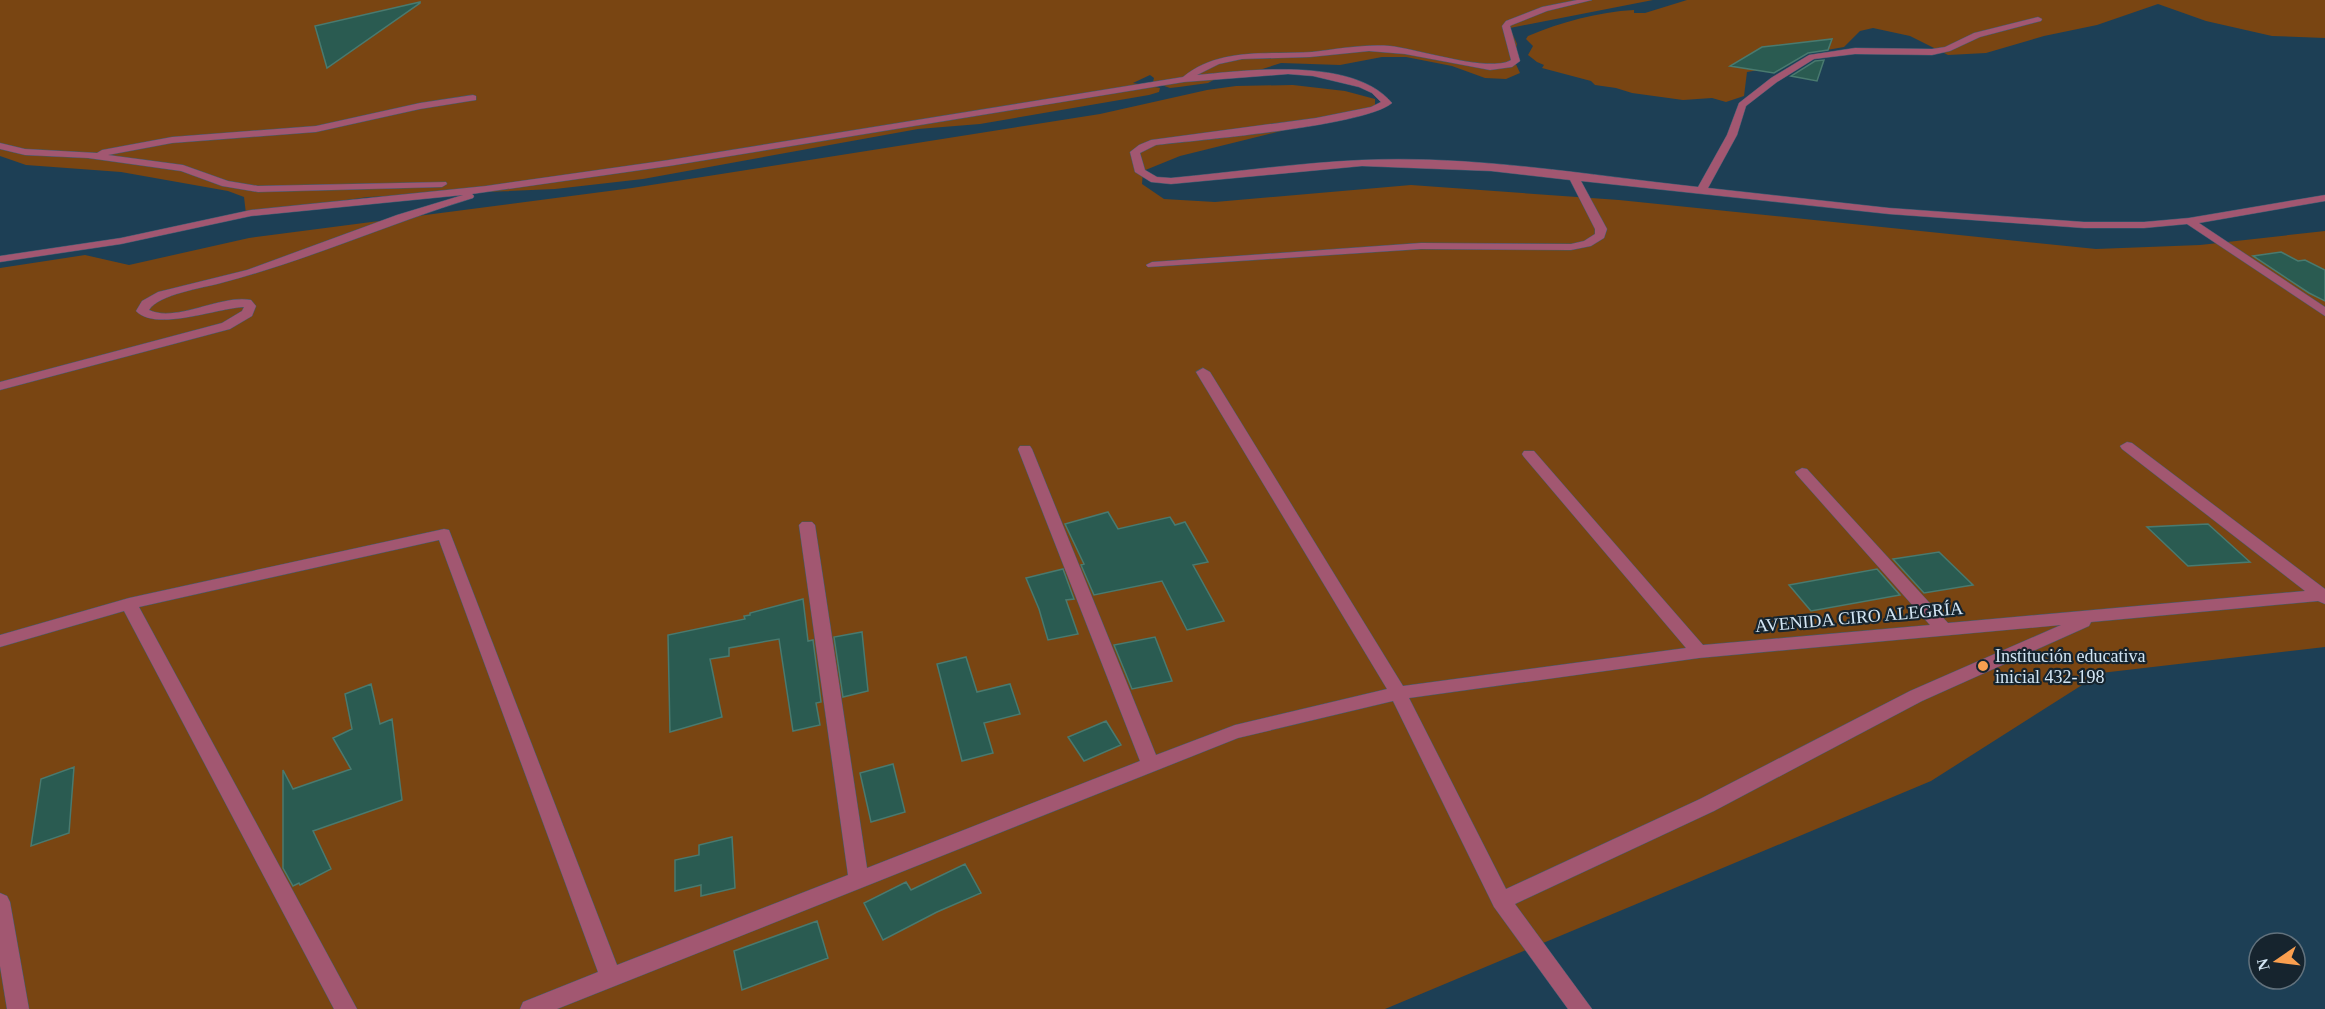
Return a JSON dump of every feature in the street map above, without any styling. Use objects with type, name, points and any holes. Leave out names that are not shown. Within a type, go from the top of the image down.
[{"type":"street","points":[[1184,79],[1206,64],[1249,55],[1303,55],[1371,47],[1488,67],[1508,67],[1516,61],[1506,26],[1509,23],[1545,9],[1588,0]]},
{"type":"street","points":[[1702,190],[1732,135],[1742,105],[1774,80],[1812,57],[1855,51],[1932,52],[1947,50],[1977,35],[2038,19]]},
{"type":"street","points":[[0,259],[121,241],[251,213],[526,184],[1184,79],[1288,71],[1313,73],[1362,85],[1374,91],[1387,103],[1383,108],[1347,117],[1154,142],[1135,152],[1140,171],[1155,180],[1195,179],[1362,163],[1491,168],[1811,203],[2007,221],[2124,225],[2189,221],[2325,198]]},
{"type":"street","points":[[88,155],[172,140],[316,129],[420,106],[473,98]]},
{"type":"street","points":[[0,146],[25,152],[88,155],[183,168],[226,184],[258,189],[469,183],[526,184]]},
{"type":"street","points":[[1152,265],[1421,246],[1571,247],[1587,244],[1600,236],[1601,229],[1574,177]]},
{"type":"street","points":[[0,386],[226,326],[248,313],[250,306],[247,303],[222,304],[158,318],[146,315],[142,311],[146,304],[162,295],[251,272],[401,217],[459,201],[486,189]]},
{"type":"street","points":[[2189,221],[2325,312]]},
{"type":"street","points":[[1203,372],[1398,693],[1501,901],[1581,1009]]},
{"type":"street","points":[[2127,446],[2324,597]]},
{"type":"street","points":[[1025,449],[1151,765]]},
{"type":"street","points":[[1529,454],[1699,652]]},
{"type":"street","points":[[1802,472],[1942,628]]},
{"type":"street","points":[[807,525],[859,880]]},
{"type":"street","points":[[0,641],[129,604],[444,534],[611,977]]},
{"type":"street","name":"AVENIDA CIRO ALEGRÍA","points":[[531,1009],[1234,732],[1398,693],[1699,652],[1942,628],[2324,597]]},
{"type":"street","points":[[129,604],[346,1009]]},
{"type":"street","points":[[1501,901],[1707,805],[1916,696],[2094,617]]},
{"type":"street","points":[[0,902],[18,1009]]},
{"type":"shaded area","points":[[0,0],[1653,0],[1510,28],[1517,44],[1514,60],[1520,73],[1506,79],[1485,78],[1452,66],[1406,57],[1382,57],[1340,65],[1281,63],[1250,73],[1219,77],[1208,83],[1170,88],[1153,82],[1154,78],[1150,75],[1133,83],[1160,88],[1159,92],[1149,95],[980,124],[918,129],[643,179],[555,189],[368,197],[246,214],[244,197],[228,191],[121,172],[26,165],[0,156]]},
{"type":"shaded area","points":[[1687,0],[2325,0],[2325,38],[2272,36],[2206,21],[2158,4],[2097,25],[2044,36],[1986,53],[1948,55],[1910,36],[1873,28],[1860,31],[1844,47],[1800,51],[1789,65],[1747,72],[1744,96],[1726,102],[1712,98],[1683,100],[1595,85],[1591,81],[1542,68],[1544,65],[1528,55],[1533,46],[1526,39],[1528,36],[1553,26],[1607,13],[1634,10],[1634,13],[1645,13]]},
{"type":"shaded area","points":[[1293,85],[1345,91],[1375,99],[1375,108],[1180,156],[1143,171],[1142,184],[1164,199],[1215,202],[1411,185],[1619,200],[2096,249],[2200,245],[2325,231],[2325,647],[2101,673],[1931,781],[1385,1009],[0,1009],[0,268],[85,255],[129,265],[249,238],[632,188],[1100,114],[1207,90],[1236,86]]},
{"type":"building","points":[[420,3],[327,68],[315,26]]},
{"type":"building","points":[[1832,39],[1828,50],[1808,53],[1774,73],[1730,66],[1762,47]]},
{"type":"building","points":[[1824,60],[1817,81],[1791,76],[1815,61]]},
{"type":"building","points":[[2281,252],[2298,261],[2305,260],[2325,270],[2325,301],[2253,256]]},
{"type":"building","points":[[1108,512],[1118,529],[1170,517],[1175,525],[1185,522],[1208,562],[1193,565],[1224,621],[1187,630],[1162,581],[1094,595],[1081,565],[1084,564],[1065,524]]},
{"type":"building","points":[[2208,524],[2250,562],[2188,566],[2147,527]]},
{"type":"building","points":[[1939,552],[1973,585],[1924,593],[1893,559]]},
{"type":"building","points":[[1063,569],[1074,599],[1066,600],[1078,634],[1048,640],[1039,609],[1026,578]]},
{"type":"building","points":[[1877,569],[1900,595],[1811,611],[1789,585]]},
{"type":"building","points":[[803,599],[808,641],[813,640],[821,702],[816,703],[820,725],[793,731],[779,639],[729,648],[729,656],[710,659],[722,717],[670,732],[668,635],[745,619],[744,616],[750,613]]},
{"type":"building","points":[[862,632],[868,691],[843,697],[834,637]]},
{"type":"building","points":[[1155,637],[1172,681],[1132,689],[1114,645]]},
{"type":"building","points":[[966,657],[977,692],[1010,684],[1020,714],[984,723],[993,753],[962,761],[937,664]]},
{"type":"building","points":[[371,684],[380,724],[392,719],[402,800],[313,831],[331,869],[300,885],[299,883],[293,886],[283,868],[283,770],[293,789],[351,769],[333,738],[352,729],[345,694]]},
{"type":"building","points":[[1106,721],[1121,745],[1084,761],[1068,737]]},
{"type":"building","points":[[893,764],[905,812],[871,822],[860,773]]},
{"type":"building","points":[[74,767],[69,833],[31,846],[41,779]]},
{"type":"building","points":[[732,837],[735,888],[701,896],[701,885],[675,891],[675,860],[699,855],[699,845]]},
{"type":"building","points":[[965,864],[981,893],[937,912],[883,940],[864,903],[906,882],[911,890]]},
{"type":"building","points":[[817,921],[828,958],[742,990],[734,951]]},
{"type":"place","name":"Institución educativa inicial 432-198","points":[[1983,666]]}]
